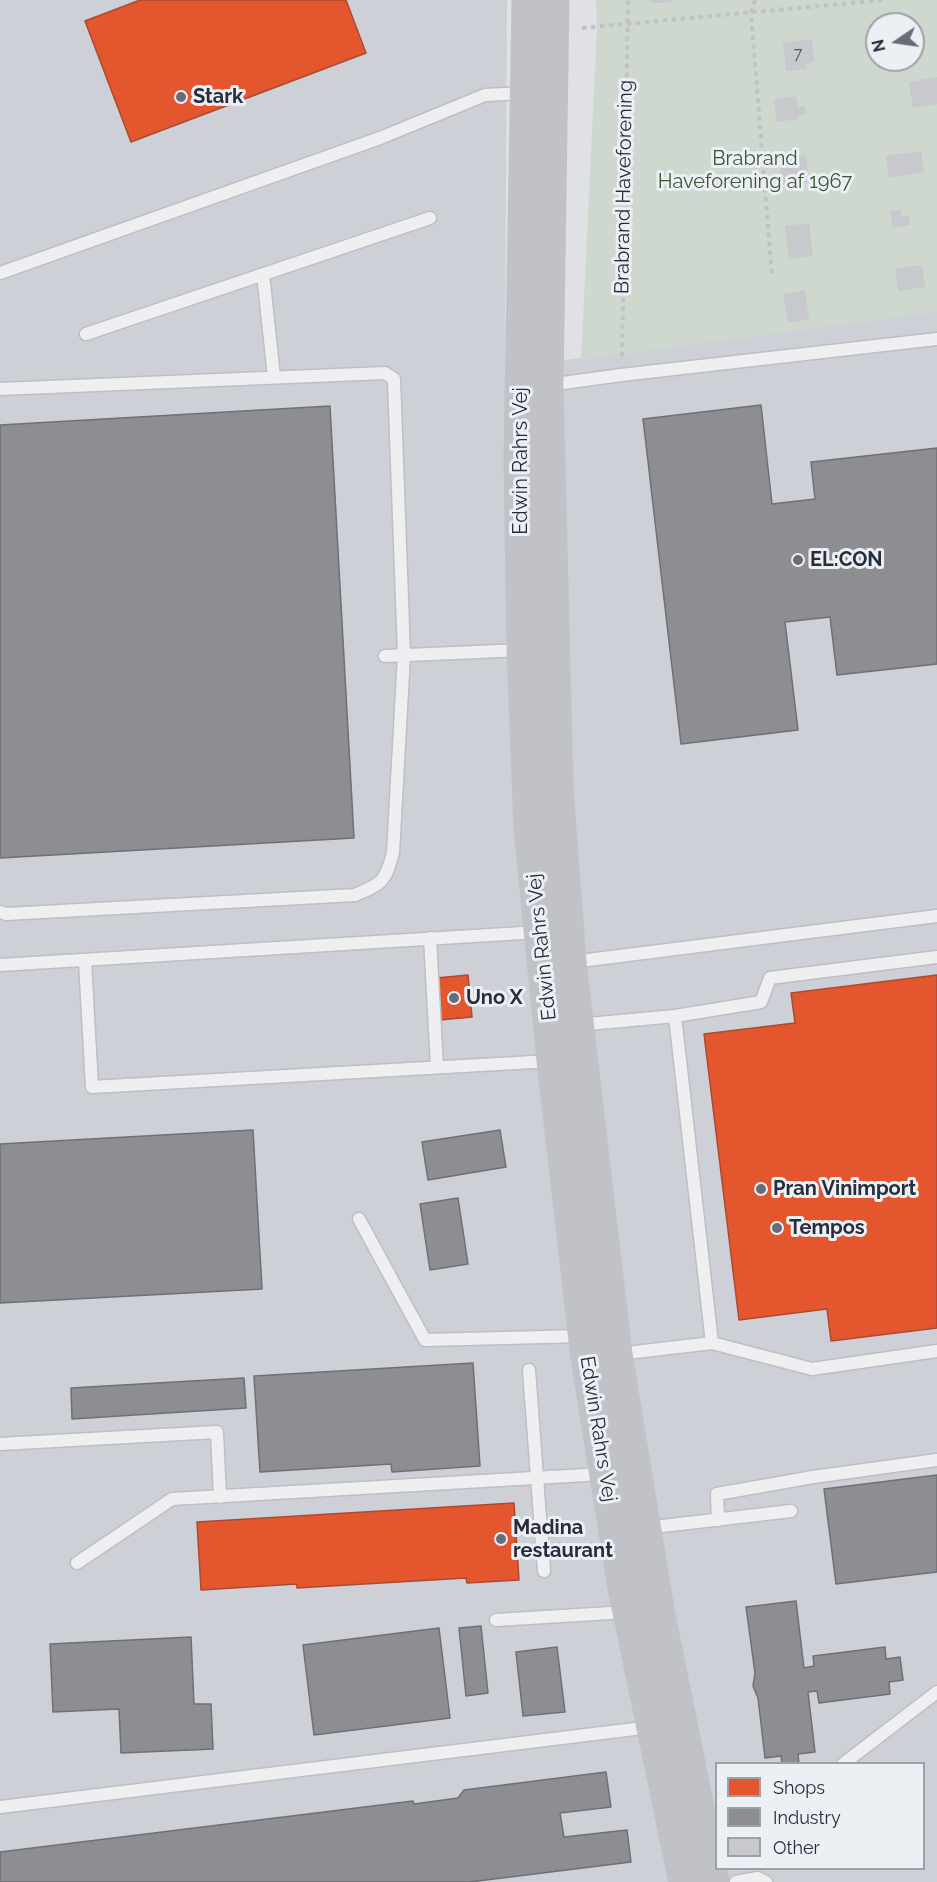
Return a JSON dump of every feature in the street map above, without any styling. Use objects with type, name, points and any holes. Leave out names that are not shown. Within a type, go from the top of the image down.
[{"type":"street","name":"Edwin Rahrs Vej","points":[[528,0],[538,94],[534,386],[538,649],[557,788],[554,931],[556,963],[600,1346],[619,1473],[643,1611],[666,1724],[696,1839],[713,1882]]},
{"type":"street","name":"Edwin Rahrs Vej","points":[[538,94],[553,15]]},
{"type":"street","name":"Edwin Rahrs Vej","points":[[685,1882],[696,1839]]},
{"type":"lane","points":[[0,273],[380,138],[484,95],[538,94]]},
{"type":"lane","points":[[86,334],[430,218]]},
{"type":"lane","points":[[263,274],[274,377]]},
{"type":"lane","points":[[534,386],[937,339]]},
{"type":"lane","points":[[0,389],[385,373],[394,379],[404,655],[393,853],[388,872],[380,884],[356,895],[6,914],[0,912]]},
{"type":"lane","points":[[385,656],[538,649]]},
{"type":"lane","points":[[556,963],[937,916]]},
{"type":"lane","points":[[0,965],[554,931]]},
{"type":"lane","points":[[430,938],[437,1067]]},
{"type":"lane","points":[[563,1026],[675,1016],[761,1002],[770,978],[937,957]]},
{"type":"lane","points":[[84,961],[92,1087],[567,1059]]},
{"type":"lane","points":[[675,1016],[712,1343]]},
{"type":"lane","points":[[358,1219],[425,1340],[600,1346],[712,1343],[812,1369],[937,1351]]},
{"type":"lane","points":[[528,1370],[544,1571]]},
{"type":"lane","points":[[0,1444],[217,1432],[220,1497]]},
{"type":"lane","points":[[718,1520],[717,1494],[813,1477],[937,1460]]},
{"type":"lane","points":[[77,1563],[172,1499],[619,1473]]},
{"type":"lane","points":[[629,1530],[791,1511]]},
{"type":"lane","points":[[496,1620],[643,1611]]},
{"type":"lane","points":[[846,1762],[937,1692]]},
{"type":"lane","points":[[0,1807],[666,1724]]},
{"type":"lane","points":[[736,1882],[758,1878],[766,1882]]},
{"type":"path","name":"Brabrand Haveforening","points":[[621,375],[628,0]]},
{"type":"path","points":[[755,0],[751,13],[772,277]]},
{"type":"path","points":[[553,15],[627,25],[884,0]]},
{"type":"shaded area","points":[[0,0],[507,0],[505,368],[937,311],[937,1882],[0,1882]]},
{"type":"green space","name":"Brabrand Haveforening af 1967","points":[[596,0],[937,0],[937,312],[581,360],[597,27]]},
{"type":"building: Shops","name":"Stark","points":[[140,0],[346,0],[366,53],[131,142],[85,21]]},
{"type":"building: Shops","name":"Uno X","points":[[468,975],[472,1017],[440,1020],[436,978]]},
{"type":"building: Shops","points":[[937,975],[937,1328],[831,1341],[827,1309],[739,1320],[704,1034],[795,1023],[791,993]]},
{"type":"building: Shops","points":[[514,1503],[519,1580],[467,1583],[466,1578],[297,1588],[297,1584],[201,1590],[197,1522]]},
{"type":"building: Industry","name":"EL:CON","points":[[761,405],[772,504],[815,499],[811,462],[937,448],[937,664],[837,675],[830,617],[785,622],[798,730],[681,744],[643,419]]},
{"type":"building: Industry","points":[[330,406],[354,838],[0,858],[0,425]]},
{"type":"building: Industry","points":[[253,1130],[262,1289],[0,1303],[0,1144]]},
{"type":"building: Industry","points":[[500,1130],[506,1167],[428,1180],[422,1142]]},
{"type":"building: Industry","points":[[458,1198],[468,1264],[430,1270],[420,1204]]},
{"type":"building: Industry","points":[[473,1363],[480,1466],[392,1472],[391,1464],[260,1472],[254,1376]]},
{"type":"building: Industry","points":[[244,1378],[246,1408],[72,1419],[71,1388]]},
{"type":"building: Industry","points":[[937,1475],[937,1572],[836,1584],[824,1489]]},
{"type":"building: Industry","points":[[796,1601],[804,1668],[814,1666],[813,1656],[885,1647],[886,1659],[900,1657],[903,1680],[889,1682],[890,1694],[819,1703],[817,1691],[808,1692],[815,1752],[798,1754],[799,1762],[782,1762],[781,1756],[765,1758],[758,1698],[753,1686],[755,1673],[746,1607]]},
{"type":"building: Industry","points":[[481,1626],[488,1693],[466,1696],[459,1628]]},
{"type":"building: Industry","points":[[439,1628],[450,1718],[314,1735],[303,1645]]},
{"type":"building: Industry","points":[[191,1637],[194,1704],[211,1704],[213,1749],[121,1753],[119,1709],[53,1712],[50,1644]]},
{"type":"building: Industry","points":[[557,1647],[565,1712],[523,1716],[516,1652]]},
{"type":"building: Industry","points":[[606,1772],[611,1807],[560,1813],[564,1837],[627,1830],[631,1862],[470,1882],[0,1882],[0,1852],[413,1801],[414,1804],[458,1798],[464,1790]]},
{"type":"building: Other","points":[[651,0],[671,0],[671,3],[651,3]]},
{"type":"building: Other","points":[[812,39],[814,61],[806,65],[807,69],[786,71],[783,43]]},
{"type":"building: Other","points":[[937,77],[937,104],[913,108],[909,82]]},
{"type":"building: Other","points":[[796,96],[798,107],[805,106],[806,114],[799,115],[799,119],[777,122],[774,99]]},
{"type":"building: Other","points":[[921,151],[924,172],[889,178],[886,156]]},
{"type":"building: Other","points":[[806,155],[809,182],[782,185],[779,158]]},
{"type":"building: Other","points":[[901,209],[902,217],[909,216],[910,225],[893,228],[890,211]]},
{"type":"building: Other","points":[[809,223],[813,256],[789,259],[785,226]]},
{"type":"building: Other","points":[[922,265],[925,287],[898,291],[895,269]]},
{"type":"building: Other","points":[[805,290],[809,319],[788,323],[783,294]]},
{"type":"place","name":"Stark","points":[[181,97]]},
{"type":"place","name":"EL:CON","points":[[798,560]]},
{"type":"place","name":"Uno X","points":[[454,998]]},
{"type":"place","name":"Pran Vinimport","points":[[761,1189]]},
{"type":"place","name":"Tempos","points":[[777,1228]]},
{"type":"place","name":"Madina restaurant","points":[[501,1539]]}]
